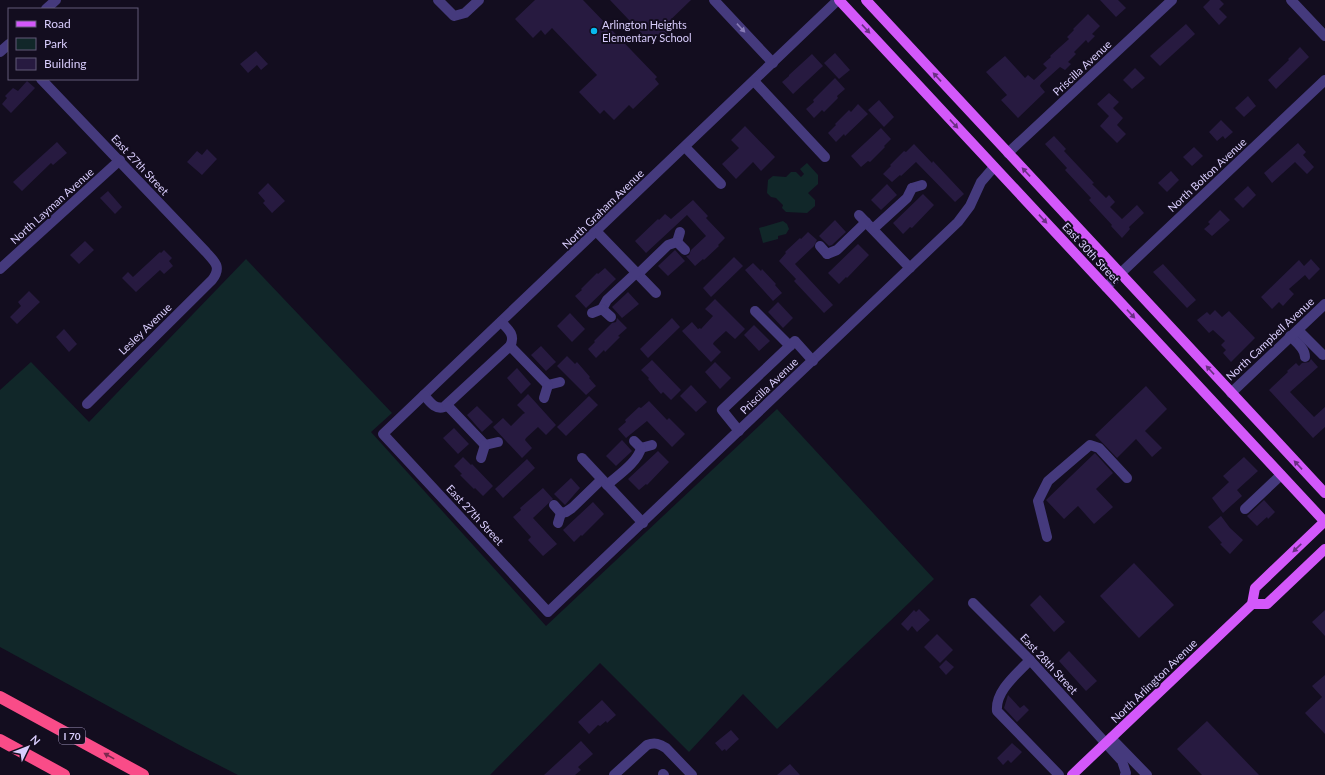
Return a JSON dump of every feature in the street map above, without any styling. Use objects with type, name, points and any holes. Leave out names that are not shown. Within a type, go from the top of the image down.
[{"type":"highway","name":"I 70","points":[[0,697],[143,775]]},
{"type":"highway","points":[[0,740],[64,775]]},
{"type":"main road","name":"East 30th Street","points":[[839,0],[1325,522]]},
{"type":"main road","name":"East 30th Street","points":[[866,0],[1325,493]]},
{"type":"main road","name":"North Arlington Avenue","points":[[1072,775],[1252,604],[1255,588],[1325,522]]},
{"type":"main road","points":[[1252,604],[1267,604],[1325,549]]},
{"type":"street","points":[[47,8],[56,0]]},
{"type":"street","points":[[438,0],[454,16],[465,13],[479,0]]},
{"type":"street","points":[[714,0],[773,63]]},
{"type":"street","name":"North Graham Avenue","points":[[383,434],[839,0]]},
{"type":"street","name":"Priscilla Avenue","points":[[1008,153],[1172,0]]},
{"type":"street","points":[[1291,0],[1325,36]]},
{"type":"street","points":[[0,52],[7,44]]},
{"type":"street","name":"East 27th Street","points":[[42,80],[120,160],[215,262],[217,270]]},
{"type":"street","name":"North Bolton Avenue","points":[[1106,287],[1325,80]]},
{"type":"street","points":[[754,81],[825,157]]},
{"type":"street","points":[[685,147],[721,184]]},
{"type":"street","name":"North Layman Avenue","points":[[0,269],[120,160]]},
{"type":"street","name":"Priscilla Avenue","points":[[548,612],[964,216],[970,206],[978,186],[994,167]]},
{"type":"street","points":[[824,254],[837,250],[866,222],[907,198],[908,184],[922,185]]},
{"type":"street","points":[[866,222],[910,268]]},
{"type":"street","points":[[596,231],[656,293]]},
{"type":"street","points":[[592,312],[602,309],[607,300],[669,244],[679,237],[685,250]]},
{"type":"street","name":"Lesley Avenue","points":[[87,404],[212,280],[217,270]]},
{"type":"street","name":"North Campbell Avenue","points":[[1231,393],[1324,306]]},
{"type":"street","points":[[602,309],[611,317]]},
{"type":"street","points":[[755,311],[790,346]]},
{"type":"street","points":[[424,396],[437,408],[442,408],[510,346],[512,335],[501,322]]},
{"type":"street","points":[[1294,333],[1323,355]]},
{"type":"street","points":[[1294,333],[1305,353],[1305,357]]},
{"type":"street","points":[[739,431],[722,410],[795,341],[813,361]]},
{"type":"street","points":[[510,346],[548,385]]},
{"type":"street","points":[[548,385],[560,382]]},
{"type":"street","points":[[544,398],[548,385]]},
{"type":"street","points":[[446,405],[485,445]]},
{"type":"street","name":"East 27th Street","points":[[383,434],[548,612]]},
{"type":"street","points":[[634,441],[641,448]]},
{"type":"street","points":[[485,445],[498,442]]},
{"type":"street","points":[[481,458],[485,445]]},
{"type":"street","points":[[1047,537],[1038,501],[1048,481],[1090,445],[1098,448],[1127,478]]},
{"type":"street","points":[[641,448],[652,446]]},
{"type":"street","points":[[558,514],[569,511],[604,482],[634,460],[639,454],[641,448]]},
{"type":"street","points":[[582,458],[643,523]]},
{"type":"street","points":[[1245,509],[1281,475]]},
{"type":"street","name":"East 28th Street","points":[[973,603],[1109,740]]},
{"type":"street","points":[[1030,660],[1006,686],[1000,695],[996,704],[997,711],[1059,775]]},
{"type":"street","points":[[1109,740],[1122,761],[1126,773],[1125,775]]},
{"type":"street","points":[[1109,740],[1147,775]]},
{"type":"street","points":[[614,775],[647,745],[652,743],[662,745],[678,759],[692,775]]},
{"type":"green space","points":[[807,163],[818,175],[818,184],[808,193],[815,200],[815,206],[807,213],[786,212],[782,208],[783,205],[776,198],[771,197],[767,193],[768,180],[773,176],[786,177],[791,172],[796,172],[801,177],[804,174],[800,169]]},
{"type":"green space","points":[[783,221],[787,224],[789,229],[786,234],[778,236],[778,239],[763,243],[759,228]]},
{"type":"green space","points":[[246,259],[392,413],[371,432],[546,626],[777,409],[934,579],[777,729],[743,694],[689,752],[600,663],[490,775],[238,775],[185,748],[0,647],[0,390],[31,362],[89,422]]},
{"type":"building","points":[[535,0],[583,0],[657,77],[655,79],[659,84],[633,109],[629,105],[614,120],[604,110],[600,114],[579,92],[597,75],[552,28],[545,35],[541,30],[533,38],[515,19]]},
{"type":"building","points":[[610,0],[691,0],[662,28],[668,34],[662,40],[656,34],[649,41]]},
{"type":"building","points":[[1100,0],[1118,0],[1126,8],[1116,17]]},
{"type":"building","points":[[1210,0],[1220,0],[1224,4],[1219,9],[1227,17],[1219,25],[1203,7]]},
{"type":"building","points":[[1088,14],[1100,26],[1092,34],[1095,36],[1088,43],[1086,40],[1074,52],[1076,54],[1068,62],[1071,64],[1065,70],[1060,67],[1041,84],[1040,86],[1045,92],[1018,118],[1001,100],[1007,95],[986,72],[1005,56],[1025,78],[1028,75],[1034,80],[1047,68],[1043,64],[1069,39],[1067,37],[1074,30],[1073,29]]},
{"type":"building","points":[[1186,24],[1195,34],[1160,66],[1150,56]]},
{"type":"building","points":[[1300,47],[1309,57],[1276,89],[1268,80]]},
{"type":"building","points":[[256,51],[268,64],[261,70],[257,65],[248,73],[240,64]]},
{"type":"building","points":[[835,53],[850,70],[839,79],[824,63]]},
{"type":"building","points":[[812,54],[823,66],[793,94],[782,82]]},
{"type":"building","points":[[1135,68],[1145,78],[1132,89],[1123,80]]},
{"type":"building","points":[[835,78],[845,89],[824,112],[822,110],[814,118],[806,109]]},
{"type":"building","points":[[27,81],[35,88],[11,113],[2,104],[7,98],[5,96],[13,88],[18,91]]},
{"type":"building","points":[[1109,93],[1119,102],[1113,108],[1123,118],[1117,125],[1126,134],[1117,143],[1100,126],[1109,116],[1097,104]]},
{"type":"building","points":[[1248,96],[1256,106],[1244,117],[1235,108]]},
{"type":"building","points":[[879,100],[894,117],[884,127],[868,110]]},
{"type":"building","points":[[858,104],[868,114],[845,136],[844,134],[836,142],[828,133],[849,110],[851,112]]},
{"type":"building","points":[[1221,120],[1233,132],[1225,139],[1223,136],[1217,141],[1209,132]]},
{"type":"building","points":[[745,126],[775,157],[761,171],[753,162],[736,179],[722,164],[739,148],[731,140]]},
{"type":"building","points":[[881,128],[891,139],[870,162],[868,161],[861,167],[851,156]]},
{"type":"building","points":[[1054,136],[1066,149],[1064,151],[1094,183],[1092,184],[1106,198],[1109,195],[1115,202],[1110,207],[1122,219],[1137,205],[1144,213],[1129,227],[1130,229],[1122,238],[1089,200],[1091,198],[1065,170],[1067,168],[1045,144]]},
{"type":"building","points":[[57,142],[67,153],[53,165],[51,163],[22,191],[13,182]]},
{"type":"building","points":[[1298,143],[1306,152],[1303,155],[1314,167],[1307,174],[1295,162],[1272,183],[1264,173]]},
{"type":"building","points":[[914,144],[932,163],[933,161],[964,194],[955,202],[916,162],[892,182],[883,174],[904,151],[906,152]]},
{"type":"building","points":[[1194,147],[1203,156],[1192,166],[1183,157]]},
{"type":"building","points":[[207,149],[217,159],[202,175],[187,162],[197,151],[202,155]]},
{"type":"building","points":[[1171,171],[1179,180],[1167,192],[1158,183]]},
{"type":"building","points":[[268,183],[285,201],[272,213],[263,203],[265,201],[258,193]]},
{"type":"building","points":[[887,184],[897,195],[881,210],[871,200]]},
{"type":"building","points":[[1248,186],[1256,195],[1243,208],[1234,199]]},
{"type":"building","points":[[108,191],[122,207],[115,214],[100,198]]},
{"type":"building","points":[[923,194],[934,205],[912,228],[910,227],[903,234],[893,223]]},
{"type":"building","points":[[693,200],[708,216],[706,218],[725,238],[704,260],[703,259],[695,266],[686,256],[689,255],[691,250],[706,236],[687,215],[646,253],[635,241],[665,214],[671,219]]},
{"type":"building","points":[[1220,210],[1230,220],[1212,236],[1204,229],[1210,224],[1208,222]]},
{"type":"building","points":[[835,220],[846,232],[829,246],[819,236]]},
{"type":"building","points":[[808,232],[817,240],[814,246],[795,264],[833,305],[824,313],[794,281],[796,279],[779,261],[786,253],[785,252]]},
{"type":"building","points":[[85,241],[94,250],[79,264],[70,255]]},
{"type":"building","points":[[858,244],[869,255],[847,278],[846,277],[839,284],[828,273]]},
{"type":"building","points":[[164,250],[172,258],[169,261],[173,266],[164,274],[160,270],[136,292],[122,278],[128,272],[133,277]]},
{"type":"building","points":[[675,250],[685,261],[668,276],[658,266]]},
{"type":"building","points":[[734,257],[743,266],[711,297],[703,288]]},
{"type":"building","points":[[1311,259],[1320,269],[1309,280],[1305,275],[1289,289],[1294,294],[1283,306],[1279,302],[1272,309],[1261,297],[1299,260],[1304,266]]},
{"type":"building","points":[[753,263],[761,271],[762,269],[782,293],[773,301],[745,270]]},
{"type":"building","points":[[1163,264],[1196,300],[1187,308],[1153,272]]},
{"type":"building","points":[[605,268],[616,279],[586,308],[575,296],[597,273],[598,274]]},
{"type":"building","points":[[29,291],[40,302],[17,324],[10,317],[21,306],[18,302]]},
{"type":"building","points":[[628,292],[639,304],[622,318],[612,307]]},
{"type":"building","points":[[715,299],[745,329],[735,339],[726,331],[714,342],[713,344],[721,352],[711,362],[682,331],[692,322],[698,329],[701,329],[713,316],[705,309]]},
{"type":"building","points":[[778,302],[793,318],[783,328],[768,312]]},
{"type":"building","points":[[1215,310],[1222,317],[1229,311],[1255,338],[1231,362],[1223,353],[1226,350],[1221,345],[1225,341],[1213,330],[1209,333],[1197,320],[1207,312],[1210,315]]},
{"type":"building","points":[[570,313],[585,329],[572,342],[557,326]]},
{"type":"building","points":[[617,318],[627,328],[618,336],[620,337],[605,352],[604,350],[596,358],[588,349],[612,323],[616,322]]},
{"type":"building","points":[[672,318],[680,327],[648,358],[640,349]]},
{"type":"building","points":[[754,325],[770,341],[759,351],[744,335]]},
{"type":"building","points":[[64,329],[77,344],[69,352],[56,337]]},
{"type":"building","points":[[541,346],[556,362],[546,371],[531,355]]},
{"type":"building","points":[[567,356],[575,364],[577,362],[596,386],[586,395],[557,366]]},
{"type":"building","points":[[1311,359],[1318,367],[1290,392],[1314,417],[1325,407],[1325,427],[1313,438],[1269,390],[1296,363],[1299,366],[1302,363],[1309,362]]},
{"type":"building","points":[[652,360],[681,390],[671,400],[663,392],[661,394],[641,370]]},
{"type":"building","points":[[715,362],[731,378],[720,389],[705,372]]},
{"type":"building","points":[[517,368],[531,384],[521,394],[507,378]]},
{"type":"building","points":[[691,385],[707,402],[696,412],[680,396]]},
{"type":"building","points":[[1146,386],[1167,409],[1145,431],[1162,448],[1152,457],[1136,439],[1117,458],[1095,435]]},
{"type":"building","points":[[528,394],[556,425],[546,435],[538,427],[526,438],[525,440],[532,448],[522,458],[493,427],[503,418],[511,426],[525,413],[517,405]]},
{"type":"building","points":[[589,396],[598,405],[566,436],[557,427]]},
{"type":"building","points":[[649,401],[667,420],[669,418],[685,434],[672,447],[647,421],[626,438],[618,429],[639,407],[641,408]]},
{"type":"building","points":[[477,406],[493,422],[482,432],[467,415]]},
{"type":"building","points":[[454,428],[469,444],[458,454],[443,438]]},
{"type":"building","points":[[622,440],[632,451],[616,466],[606,456]]},
{"type":"building","points":[[658,451],[669,462],[647,485],[646,484],[639,490],[628,479]]},
{"type":"building","points":[[1095,453],[1113,473],[1096,489],[1113,507],[1094,524],[1078,506],[1064,519],[1046,500]]},
{"type":"building","points":[[463,457],[471,465],[472,464],[493,486],[483,496],[460,475],[462,474],[454,466]]},
{"type":"building","points":[[1244,457],[1258,471],[1237,490],[1242,496],[1223,513],[1212,498],[1229,482],[1223,476]]},
{"type":"building","points":[[527,459],[535,468],[503,498],[495,489]]},
{"type":"building","points":[[571,478],[580,488],[565,505],[554,494]]},
{"type":"building","points":[[543,488],[553,499],[533,518],[557,544],[543,556],[528,540],[531,537],[513,517],[521,510],[520,508]]},
{"type":"building","points":[[1264,500],[1275,512],[1268,519],[1267,517],[1257,526],[1247,516]]},
{"type":"building","points":[[593,502],[604,514],[574,542],[563,530]]},
{"type":"building","points":[[1221,516],[1230,528],[1243,540],[1230,554],[1220,544],[1222,543],[1208,527]]},
{"type":"building","points":[[1134,563],[1174,605],[1139,638],[1100,596]]},
{"type":"building","points":[[1040,595],[1065,622],[1054,632],[1030,605]]},
{"type":"building","points":[[919,609],[930,620],[917,632],[912,626],[908,631],[901,624],[914,610],[916,612]]},
{"type":"building","points":[[1325,610],[1325,636],[1312,622]]},
{"type":"building","points":[[937,634],[953,650],[940,663],[924,647]]},
{"type":"building","points":[[1069,651],[1097,681],[1086,691],[1059,661]]},
{"type":"building","points":[[946,660],[954,667],[946,675],[939,667]]},
{"type":"building","points":[[1325,675],[1325,734],[1305,713],[1322,697],[1312,686]]},
{"type":"building","points":[[1008,695],[1020,708],[1024,705],[1029,710],[1017,722],[1004,708]]},
{"type":"building","points":[[602,700],[616,715],[607,723],[606,721],[600,726],[598,725],[589,734],[578,722]]},
{"type":"building","points":[[1207,721],[1259,775],[1202,775],[1177,749]]},
{"type":"building","points":[[731,730],[739,739],[726,751],[725,749],[722,751],[715,743]]},
{"type":"building","points":[[581,741],[593,754],[578,767],[581,770],[575,775],[544,775]]},
{"type":"building","points":[[1012,743],[1022,752],[1011,763],[1008,760],[1003,765],[997,758]]},
{"type":"building","points":[[790,764],[800,775],[777,775]]},
{"type":"place","name":"Arlington Heights Elementary School","points":[[594,31]]}]
